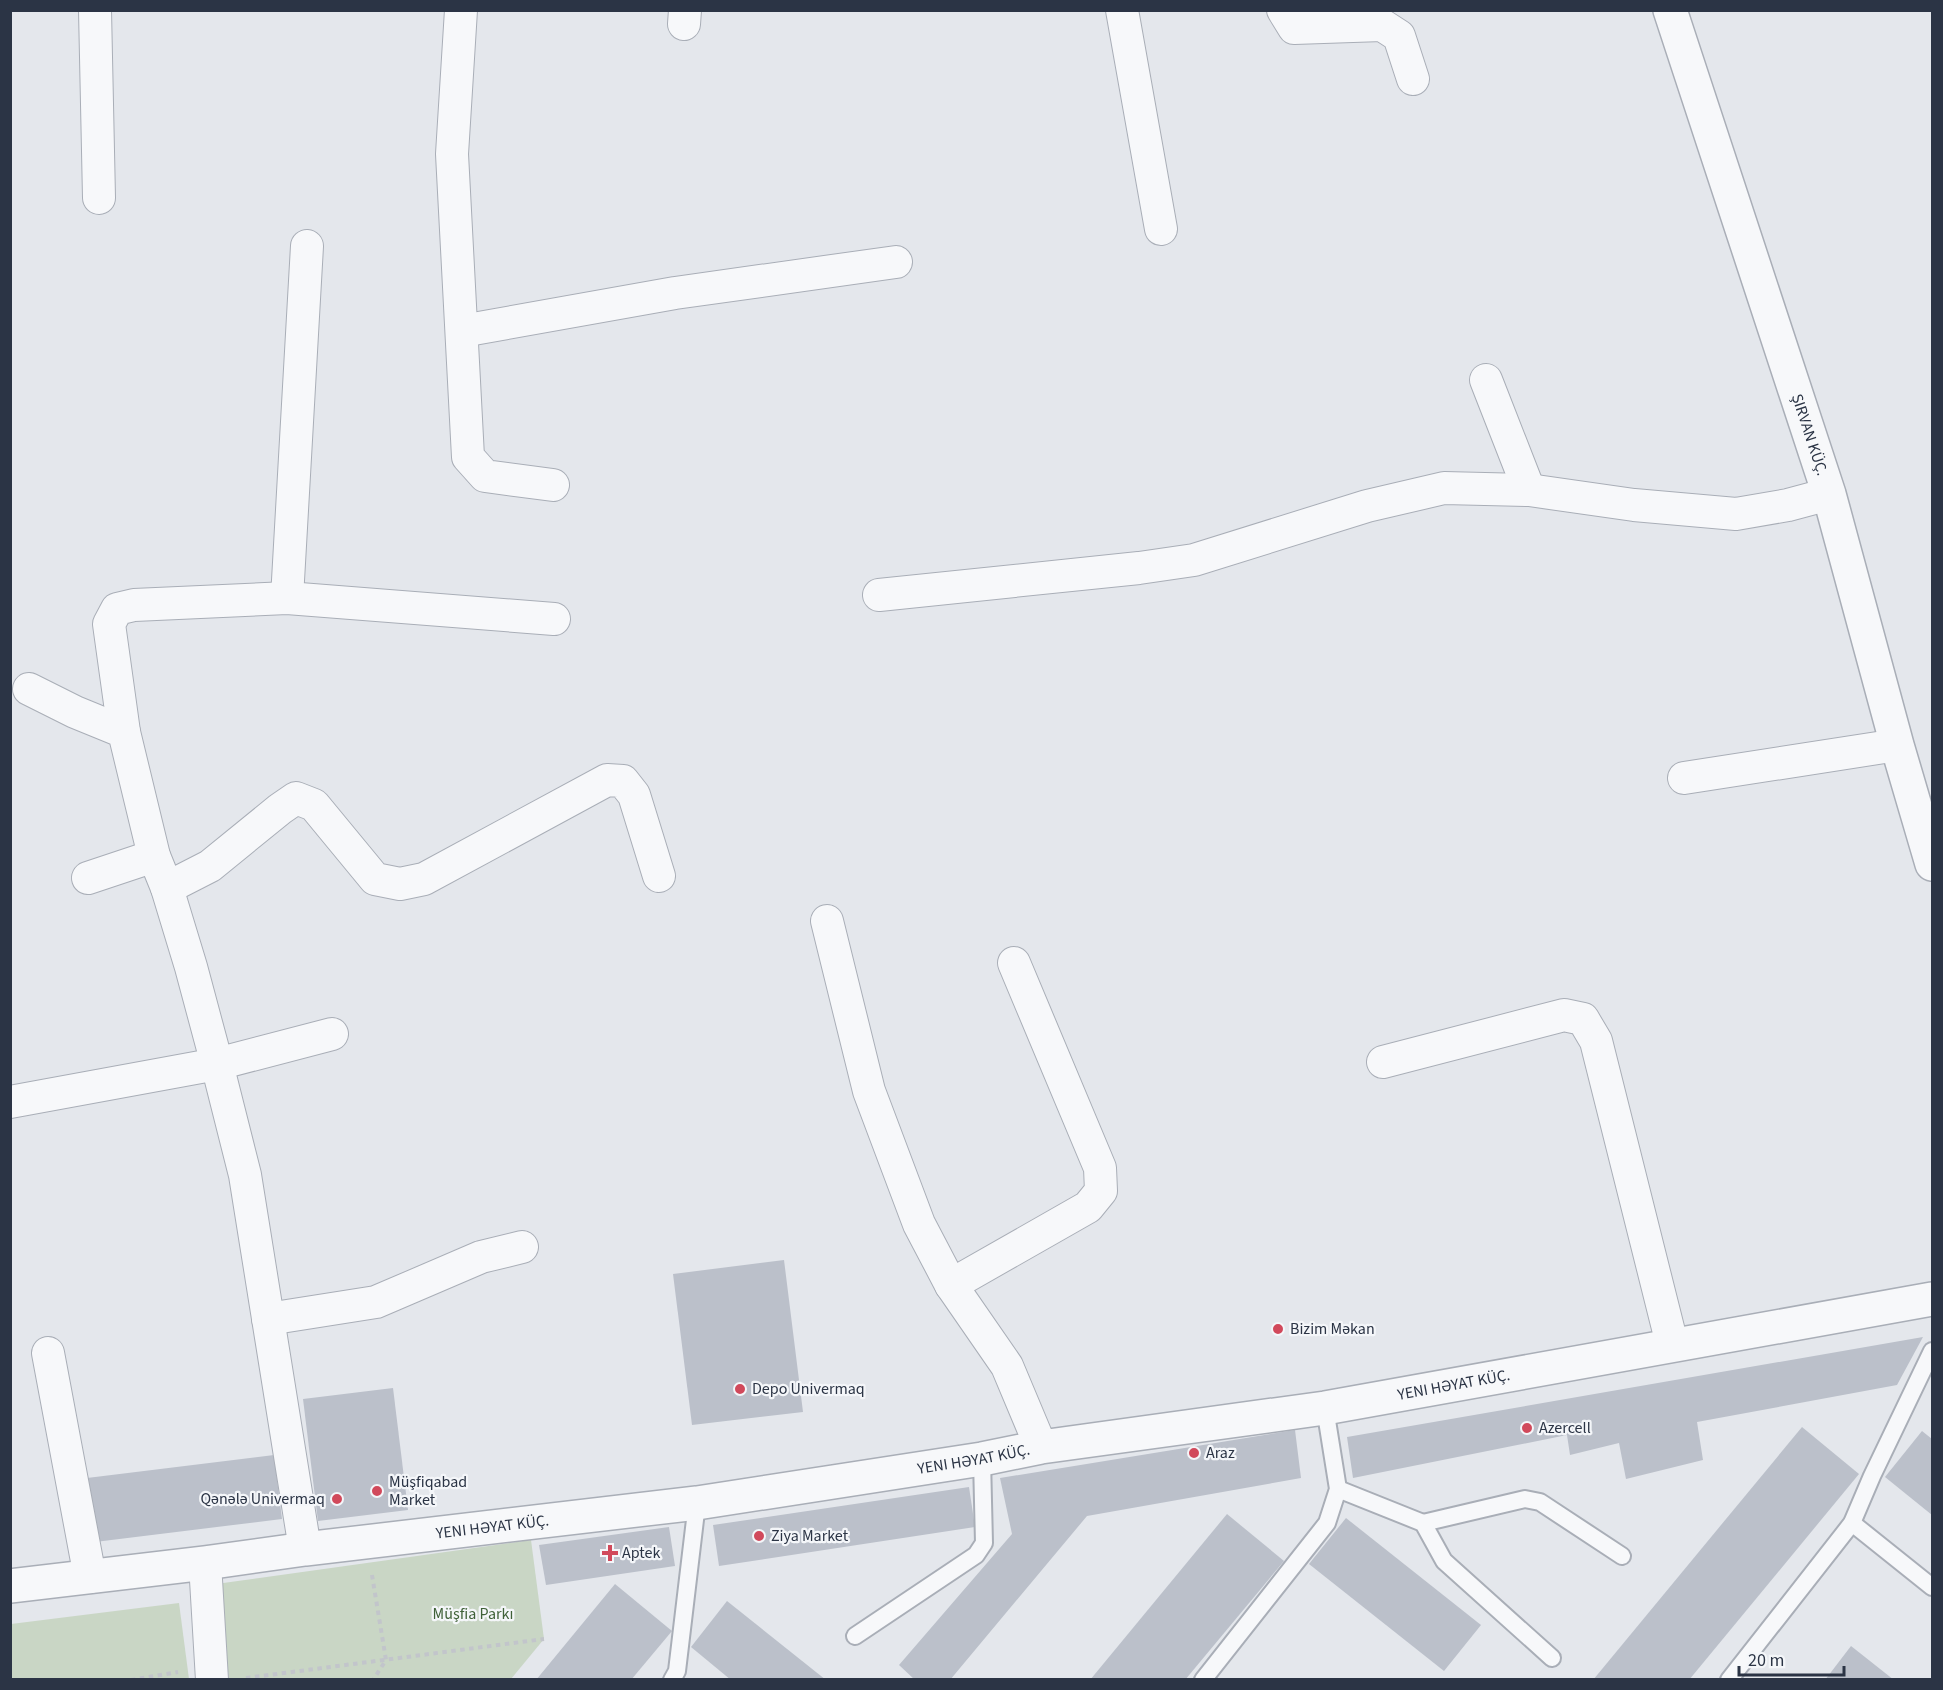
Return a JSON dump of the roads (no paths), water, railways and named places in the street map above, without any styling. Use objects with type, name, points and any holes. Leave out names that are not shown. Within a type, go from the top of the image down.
[{"type":"street","points":[[95,10],[99,198]]},
{"type":"street","points":[[461,10],[452,154],[468,457],[486,476],[553,485]]},
{"type":"street","points":[[1122,10],[1161,229]]},
{"type":"street","points":[[1283,10],[1294,28],[1382,25],[1399,36],[1413,79]]},
{"type":"street","name":"ŞIRVAN KÜÇ.","points":[[1670,10],[1829,494],[1897,745],[1926,815],[1932,864]]},
{"type":"street","points":[[287,598],[307,246]]},
{"type":"street","points":[[462,331],[675,293],[896,262]]},
{"type":"street","points":[[1486,380],[1529,490]]},
{"type":"street","points":[[879,595],[1194,560],[1367,506],[1444,489],[1529,490],[1634,505],[1736,514],[1788,505],[1829,494]]},
{"type":"street","points":[[305,1549],[245,1175],[218,1064],[167,888],[154,856],[124,732],[109,624],[117,609],[134,604],[287,598],[554,619]]},
{"type":"street","points":[[29,689],[75,712],[124,732]]},
{"type":"street","points":[[1684,778],[1897,745]]},
{"type":"street","points":[[167,888],[210,866],[296,798],[314,805],[375,879],[400,884],[424,879],[607,780],[623,781],[634,795],[659,876]]},
{"type":"street","points":[[88,878],[154,856]]},
{"type":"street","points":[[827,921],[869,1091],[919,1224],[951,1285],[1007,1366],[1041,1448]]},
{"type":"street","points":[[951,1285],[1088,1207],[1101,1191],[1100,1168],[1014,963]]},
{"type":"street","points":[[1383,1062],[1564,1015],[1583,1019],[1596,1041],[1672,1344]]},
{"type":"street","points":[[10,1102],[218,1064],[332,1034]]},
{"type":"street","points":[[268,1319],[376,1302],[481,1257],[522,1247]]},
{"type":"street","name":"YENI HƏYAT KÜÇ.","points":[[10,1586],[697,1503],[1041,1448],[1324,1408],[1932,1299]]},
{"type":"street","points":[[48,1353],[90,1577]]},
{"type":"street","points":[[205,1563],[220,1678]]},
{"type":"lane","points":[[1729,1680],[1852,1523],[1932,1351]]},
{"type":"lane","points":[[1203,1680],[1327,1523],[1338,1489],[1324,1408]]},
{"type":"lane","points":[[855,1635],[976,1555],[984,1543],[982,1459]]},
{"type":"lane","points":[[1338,1489],[1423,1522],[1525,1499],[1540,1502],[1622,1556]]},
{"type":"lane","points":[[672,1680],[677,1671],[697,1503]]},
{"type":"lane","points":[[1423,1522],[1444,1561],[1552,1658]]},
{"type":"lane","points":[[1852,1523],[1932,1587]]},
{"type":"place","name":"Bizim Məkan","points":[[1278,1329]]},
{"type":"place","name":"Depo Univermaq","points":[[740,1389]]},
{"type":"place","name":"Azercell","points":[[1527,1428]]},
{"type":"place","name":"Araz","points":[[1194,1453]]},
{"type":"place","name":"Müşfiqabad Market","points":[[377,1491]]},
{"type":"place","name":"Qənələ Univermaq","points":[[337,1499]]},
{"type":"place","name":"Ziya Market","points":[[759,1536]]},
{"type":"place","name":"Aptek","points":[[610,1553]]},
{"type":"park label","name":"Müşfia Parkı","points":[[473,1614]]}]
